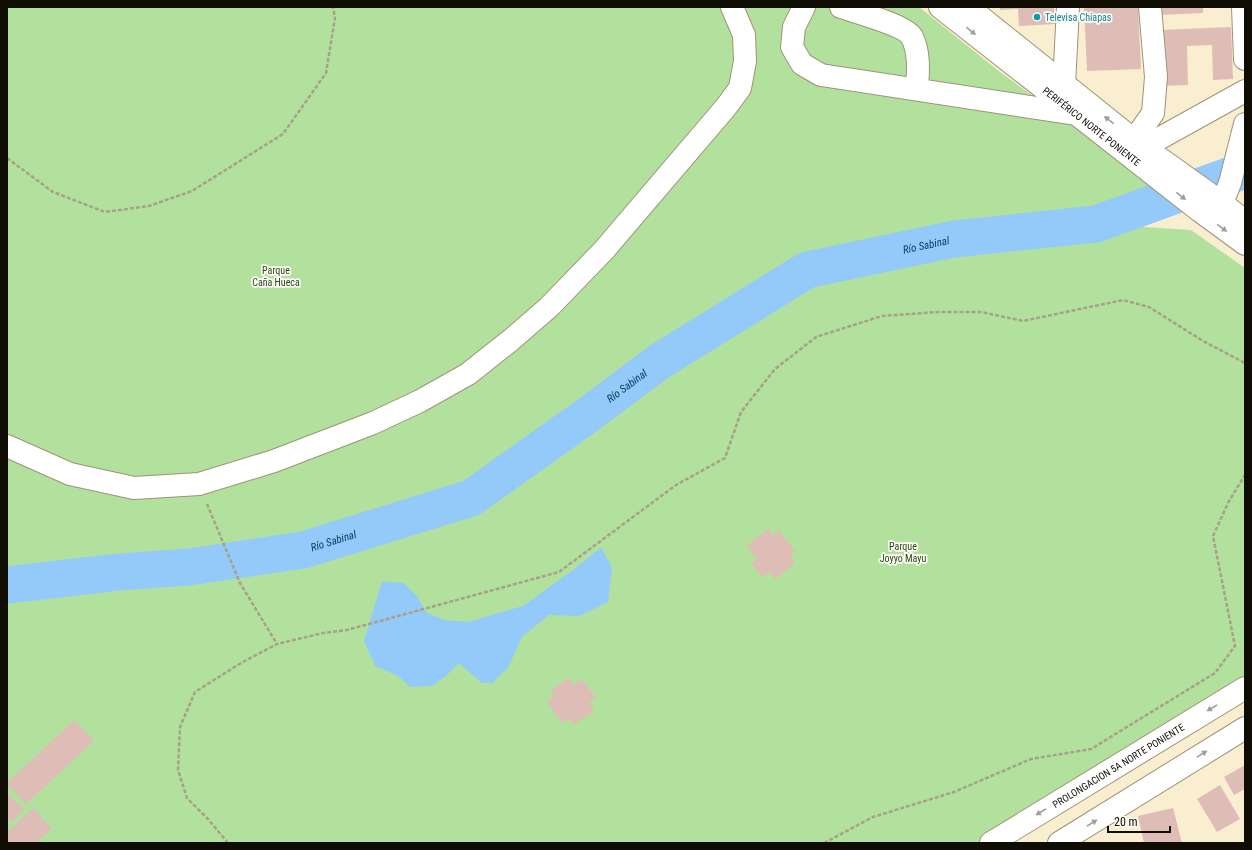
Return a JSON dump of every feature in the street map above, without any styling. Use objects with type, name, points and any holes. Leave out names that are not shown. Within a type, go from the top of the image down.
[{"type":"main road","points":[[7,446],[70,474],[134,488],[199,484],[281,458],[373,423],[420,401],[468,374],[511,340],[549,307],[605,248],[726,107],[740,88],[745,61],[744,35],[732,7]]},
{"type":"main road","points":[[804,7],[794,27],[792,47],[802,64],[821,75],[1076,114]]},
{"type":"main road","points":[[841,7],[896,26],[911,36],[918,57],[918,90]]},
{"type":"main road","name":"PERIFÉRICO NORTE PONIENTE","points":[[940,7],[1076,114],[1168,175],[1216,198],[1245,221]]},
{"type":"main road","points":[[1064,84],[1068,7]]},
{"type":"main road","points":[[1139,144],[1153,113],[1156,77],[1150,7]]},
{"type":"main road","points":[[1243,7],[1245,59]]},
{"type":"main road","name":"PERIFÉRICO NORTE PONIENTE","points":[[974,9],[1139,144],[1168,175]]},
{"type":"main road","points":[[1139,144],[1245,91]]},
{"type":"main road","points":[[1216,198],[1245,124]]},
{"type":"main road","name":"PERIFÉRICO NORTE PONIENTE","points":[[1216,198],[1245,244]]},
{"type":"main road","name":"PROLONGACION 5A NORTE PONIENTE","points":[[991,843],[1245,688]]},
{"type":"main road","points":[[1058,843],[1245,728]]},
{"type":"path","points":[[7,158],[53,192],[105,212],[149,206],[192,191],[283,134],[326,73],[335,18],[333,7]]},
{"type":"path","points":[[228,843],[208,819],[187,798],[178,770],[180,727],[195,692],[241,663],[277,644],[323,633],[347,630],[559,572],[676,485],[725,458],[741,412],[776,369],[816,337],[882,316],[938,312],[981,312],[1023,322],[1123,300],[1149,307],[1203,341],[1245,363]]},
{"type":"path","points":[[824,843],[873,817],[954,792],[1031,759],[1091,750],[1215,674],[1234,646],[1213,536],[1229,501],[1245,475]]},
{"type":"path","points":[[199,484],[240,583],[277,644]]},
{"type":"green space","points":[[7,7],[919,7],[1000,72],[1158,187],[1169,198],[1097,224],[1191,230],[1245,268],[1245,678],[982,843],[7,843]]},
{"type":"water","points":[[601,547],[612,568],[608,602],[579,616],[549,615],[522,637],[508,668],[492,683],[482,683],[459,663],[445,677],[432,686],[410,687],[398,676],[375,666],[364,641],[382,581],[404,583],[416,595],[427,613],[445,620],[468,622],[523,606],[573,570]]},
{"type":"building","name":"Televisa Chiapas","points":[[1000,7],[1054,7],[1055,24],[1019,26],[1018,9],[1000,10]]},
{"type":"building","points":[[1084,7],[1138,7],[1141,69],[1087,71]]},
{"type":"building","points":[[1158,7],[1203,7],[1203,13],[1159,15]]},
{"type":"building","points":[[1231,27],[1233,79],[1213,80],[1212,45],[1187,46],[1188,85],[1161,86],[1159,30]]},
{"type":"building","points":[[769,528],[773,535],[779,530],[795,551],[790,556],[795,563],[775,579],[769,572],[762,577],[751,563],[757,559],[746,546]]},
{"type":"building","points":[[568,678],[573,685],[582,679],[596,698],[589,703],[595,710],[574,725],[569,718],[562,723],[547,702],[554,696],[550,691]]},
{"type":"building","points":[[74,720],[94,741],[26,804],[7,783]]},
{"type":"building","points":[[1245,765],[1245,789],[1234,795],[1224,777]]},
{"type":"building","points":[[1220,785],[1240,819],[1217,832],[1197,799]]},
{"type":"building","points":[[7,793],[24,809],[12,822],[7,818]]},
{"type":"building","points":[[33,808],[52,829],[36,843],[7,843],[7,832]]},
{"type":"building","points":[[1173,808],[1182,843],[1144,843],[1138,816]]},
{"type":"waterway","name":"Río Sabinal","points":[[7,585],[119,572],[189,567],[303,550],[471,498],[585,417],[660,361],[807,270],[954,239],[1096,224],[1245,170]]},
{"type":"place","name":"Televisa Chiapas","points":[[1037,17]]},
{"type":"park label","name":"Parque Caña Hueca","points":[[276,276]]},
{"type":"park label","name":"Parque Joyyo Mayu","points":[[903,552]]}]
